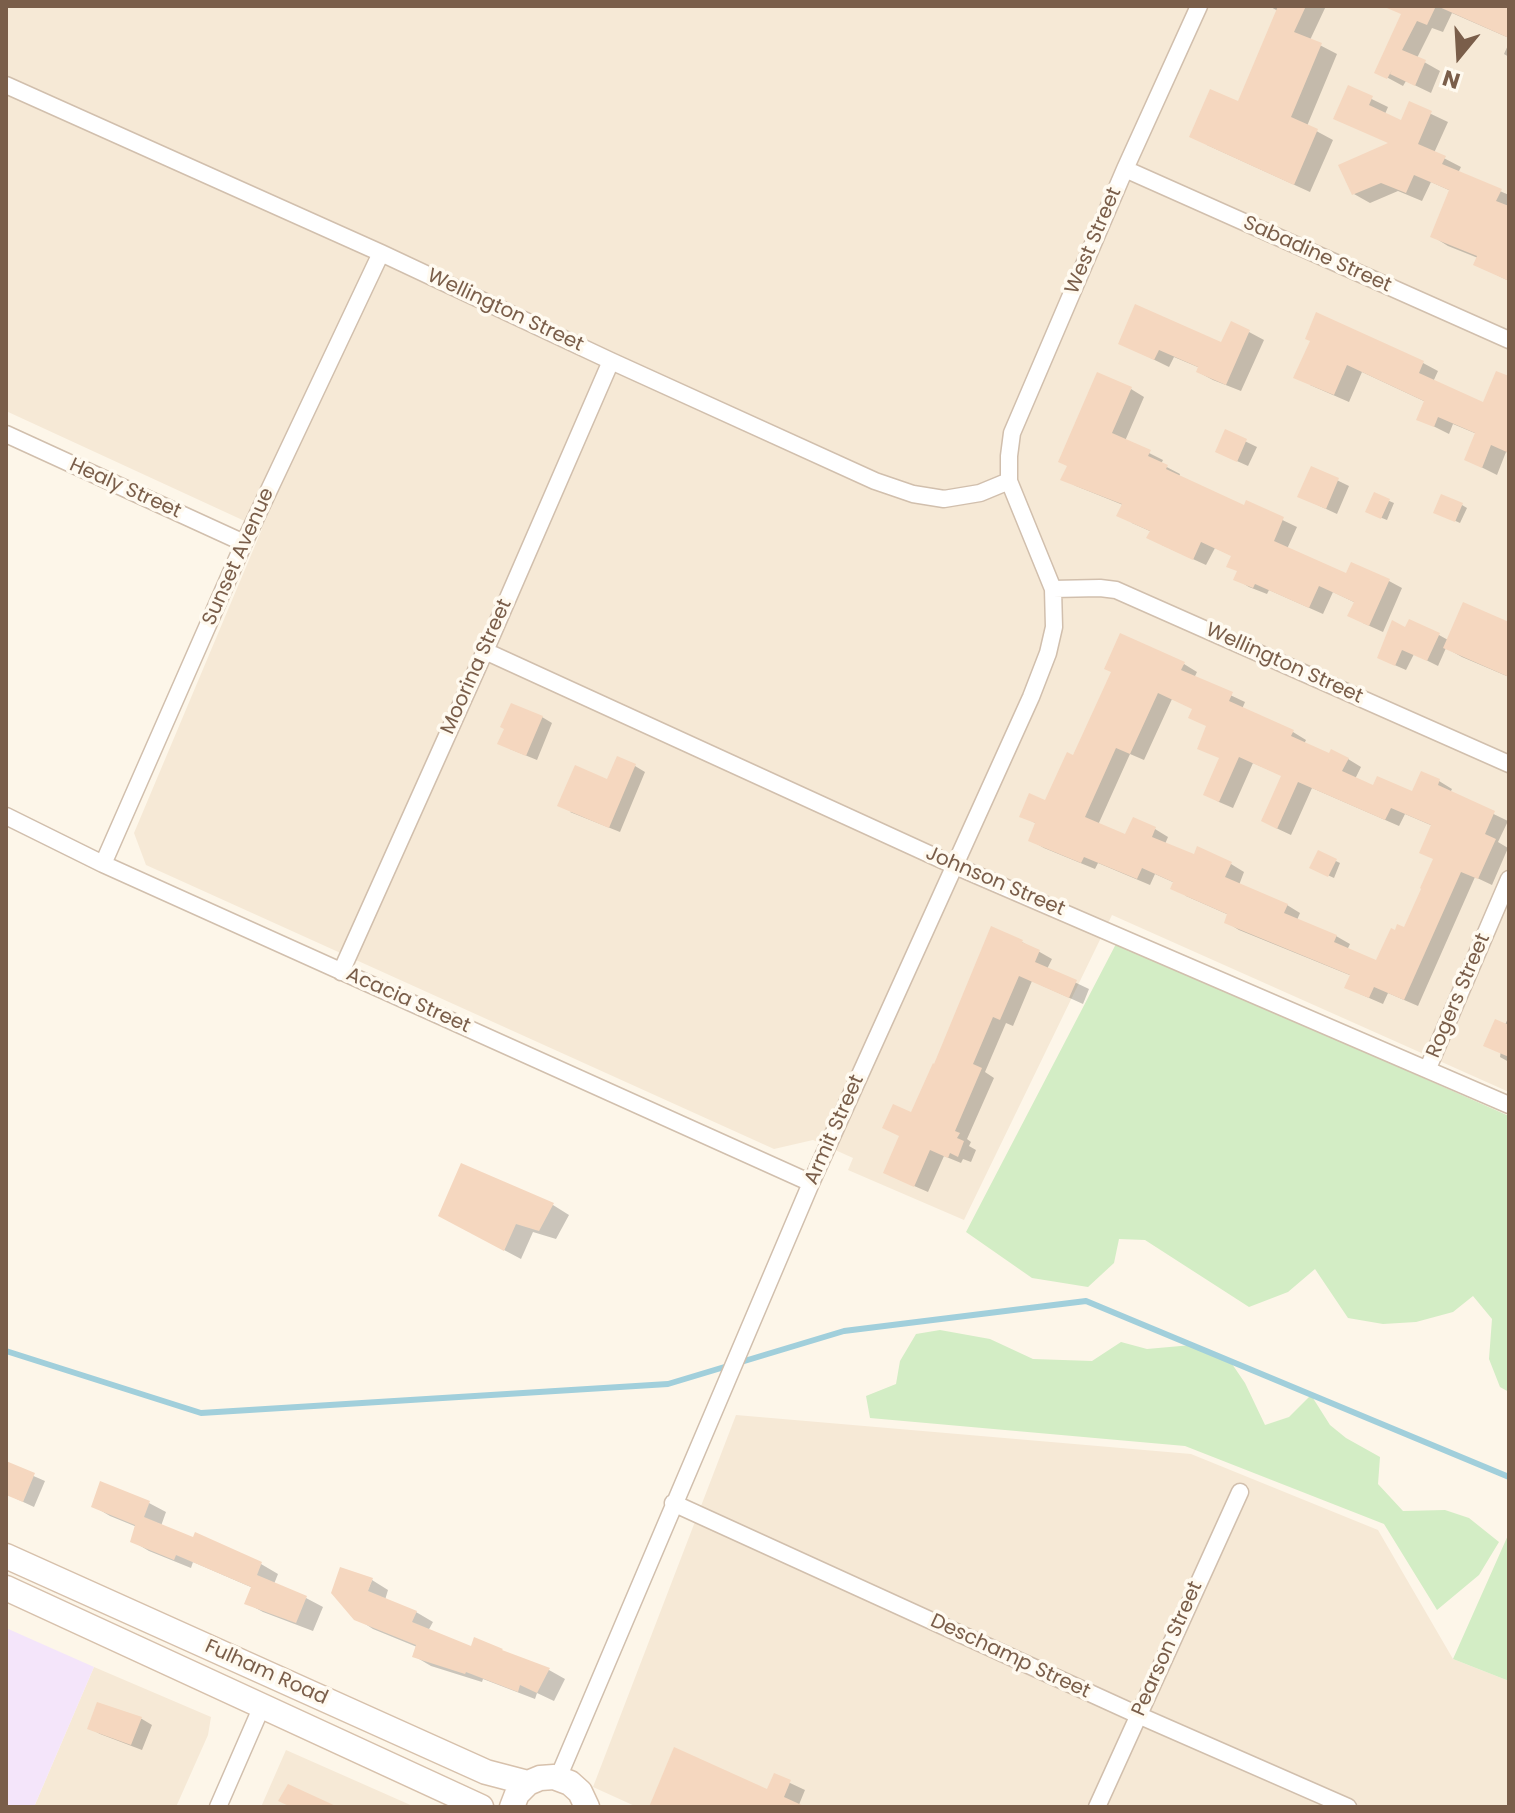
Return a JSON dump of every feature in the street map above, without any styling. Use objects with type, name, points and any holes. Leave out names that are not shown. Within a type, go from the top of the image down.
[{"type":"street","name":"West Street","points":[[1009,481],[1012,433],[1199,6]]},
{"type":"street","name":"Wellington Street","points":[[6,85],[381,253],[875,481],[913,494],[944,499],[980,493],[1009,481]]},
{"type":"street","name":"Sabadine Street","points":[[1125,169],[1509,340]]},
{"type":"street","name":"Sunset Avenue","points":[[103,864],[244,543],[381,253]]},
{"type":"street","name":"Moorina Street","points":[[341,972],[611,361]]},
{"type":"street","name":"Healy Street","points":[[6,434],[244,543]]},
{"type":"street","name":"Armit Street","points":[[558,1778],[811,1183],[1031,697],[1048,653],[1054,627],[1053,589],[1009,481]]},
{"type":"street","name":"Wellington Street","points":[[1053,589],[1116,590],[1509,764]]},
{"type":"street","name":"Johnson Street","points":[[485,651],[953,865],[1509,1105]]},
{"type":"street","name":"Acacia Street","points":[[6,816],[103,864],[811,1183]]},
{"type":"street","name":"Rogers Street","points":[[1428,1068],[1509,879]]},
{"type":"street","name":"Pearson Street","points":[[1097,1807],[1240,1492]]},
{"type":"street","name":"Deschamp Street","points":[[673,1503],[1348,1807]]},
{"type":"street","name":"Fulham Road","points":[[6,1556],[486,1772],[528,1783]]},
{"type":"street","name":"Fulham Road","points":[[6,1588],[481,1807]]},
{"type":"street","points":[[218,1807],[262,1706]]},
{"type":"street","points":[[512,1807],[517,1794],[528,1783],[540,1778],[558,1778],[580,1792],[587,1807]]},
{"type":"shaded area","points":[[6,6],[1509,6],[1509,1092],[1112,915],[964,1220],[848,1170],[853,1158],[813,1140],[774,1149],[146,865],[134,833],[262,529],[6,411]]},
{"type":"shaded area","points":[[736,1415],[1191,1454],[1378,1530],[1453,1659],[1509,1681],[1509,1807],[637,1807],[593,1787]]},
{"type":"shaded area","points":[[6,1628],[94,1667],[34,1807],[6,1807]]},
{"type":"shaded area","points":[[94,1667],[211,1717],[208,1735],[176,1807],[34,1807]]},
{"type":"shaded area","points":[[286,1750],[415,1807],[261,1807]]},
{"type":"green space","points":[[1117,942],[1509,1116],[1509,1392],[1500,1387],[1489,1359],[1492,1319],[1473,1296],[1453,1312],[1416,1322],[1383,1324],[1348,1318],[1315,1269],[1288,1292],[1249,1307],[1145,1240],[1119,1239],[1114,1263],[1088,1287],[1032,1278],[966,1232]]},
{"type":"green space","points":[[940,1330],[990,1339],[1033,1359],[1092,1361],[1121,1342],[1147,1349],[1192,1345],[1230,1361],[1245,1383],[1265,1425],[1289,1417],[1311,1395],[1330,1425],[1380,1457],[1378,1484],[1403,1511],[1445,1510],[1469,1518],[1499,1542],[1479,1575],[1437,1610],[1384,1524],[1185,1446],[870,1418],[866,1396],[896,1384],[900,1361],[916,1334]]},
{"type":"green space","points":[[1509,1533],[1509,1681],[1453,1659]]},
{"type":"building","points":[[1278,6],[1306,6],[1294,32],[1322,43],[1291,117],[1318,129],[1294,185],[1189,137],[1210,89],[1238,101]]},
{"type":"building","points":[[1382,6],[1436,6],[1427,25],[1417,21],[1402,50],[1426,60],[1415,86],[1390,74],[1392,70],[1387,79],[1374,73],[1401,14]]},
{"type":"building","points":[[1437,6],[1509,6],[1509,38]]},
{"type":"building","points":[[1348,85],[1373,96],[1369,105],[1401,120],[1409,101],[1432,111],[1418,144],[1446,156],[1442,164],[1502,189],[1496,201],[1509,206],[1509,281],[1473,265],[1477,256],[1430,237],[1449,190],[1414,175],[1406,193],[1381,183],[1352,195],[1338,165],[1388,143],[1333,119]]},
{"type":"building","points":[[1135,304],[1221,342],[1231,321],[1250,330],[1226,385],[1196,372],[1198,367],[1159,350],[1154,360],[1118,344]]},
{"type":"building","points":[[1316,312],[1424,361],[1419,373],[1483,402],[1496,371],[1509,376],[1509,453],[1491,445],[1482,468],[1464,460],[1475,433],[1438,417],[1434,427],[1416,420],[1424,401],[1347,365],[1334,395],[1293,378],[1310,341],[1305,339]]},
{"type":"building","points":[[1097,372],[1132,387],[1112,433],[1151,450],[1148,456],[1168,465],[1166,469],[1244,505],[1246,500],[1284,517],[1274,541],[1346,573],[1351,562],[1390,579],[1369,626],[1347,616],[1354,602],[1319,586],[1309,608],[1255,584],[1253,588],[1233,580],[1237,571],[1226,567],[1231,556],[1201,542],[1193,560],[1146,538],[1150,531],[1116,516],[1122,504],[1060,480],[1067,466],[1058,462]]},
{"type":"building","points":[[1225,429],[1247,439],[1237,462],[1215,452]]},
{"type":"building","points":[[1311,466],[1339,478],[1326,509],[1297,497]]},
{"type":"building","points":[[1374,492],[1390,499],[1381,519],[1365,512]]},
{"type":"building","points":[[1441,494],[1463,503],[1455,522],[1433,513]]},
{"type":"building","points":[[1463,602],[1509,622],[1509,677],[1443,648]]},
{"type":"building","points":[[1409,619],[1440,633],[1427,661],[1402,650],[1395,666],[1377,658],[1392,620],[1405,627]]},
{"type":"building","points":[[1120,633],[1185,662],[1181,670],[1233,692],[1229,701],[1294,730],[1291,736],[1329,753],[1331,749],[1349,758],[1342,771],[1373,785],[1377,776],[1412,791],[1421,771],[1440,779],[1438,785],[1495,811],[1485,834],[1496,839],[1478,879],[1461,872],[1404,1000],[1374,987],[1369,998],[1344,988],[1350,975],[1224,923],[1227,914],[1170,889],[1173,882],[1142,868],[1137,879],[1084,857],[1081,863],[1028,841],[1035,823],[1019,817],[1029,793],[1045,800],[1067,752],[1073,755],[1111,672],[1104,669]],"holes":[[[1158,693],[1192,709],[1188,718],[1206,726],[1197,749],[1219,758],[1203,795],[1219,802],[1239,757],[1281,776],[1261,821],[1277,829],[1298,782],[1385,820],[1391,808],[1431,825],[1419,853],[1433,859],[1421,889],[1404,927],[1397,924],[1395,930],[1391,928],[1376,960],[1334,942],[1337,935],[1284,913],[1288,904],[1225,877],[1232,862],[1197,846],[1194,854],[1152,837],[1156,827],[1133,817],[1125,834],[1085,817],[1116,748],[1130,754]]]},
{"type":"building","points":[[511,703],[543,716],[526,756],[497,744],[504,729],[500,727]]},
{"type":"building","points":[[617,756],[636,764],[609,828],[557,806],[575,765],[607,779]]},
{"type":"building","points":[[1318,850],[1337,859],[1328,877],[1309,868]]},
{"type":"building","points":[[991,926],[1040,950],[1035,962],[1077,980],[1069,998],[1019,976],[1000,1020],[993,1017],[973,1064],[982,1068],[955,1131],[960,1133],[957,1138],[964,1141],[958,1157],[950,1153],[948,1158],[930,1150],[914,1187],[883,1173],[899,1136],[882,1128],[893,1104],[911,1112]]},
{"type":"building","points":[[1495,1019],[1509,1025],[1509,1057],[1483,1046]]},
{"type":"building","points":[[461,1163],[554,1203],[539,1231],[516,1224],[504,1251],[438,1216]]},
{"type":"building","points":[[6,1461],[35,1473],[23,1502],[6,1495]]},
{"type":"building","points":[[100,1481],[150,1501],[144,1517],[193,1537],[195,1532],[262,1562],[257,1575],[307,1596],[296,1623],[244,1604],[251,1587],[176,1555],[174,1560],[130,1542],[135,1525],[91,1507]]},
{"type":"building","points":[[340,1567],[373,1578],[368,1591],[417,1611],[412,1622],[471,1646],[474,1637],[550,1668],[537,1693],[520,1685],[518,1692],[466,1672],[412,1657],[416,1645],[354,1620],[331,1593]]},
{"type":"building","points":[[97,1702],[142,1717],[131,1745],[87,1729]]},
{"type":"building","points":[[674,1747],[767,1789],[774,1773],[791,1780],[784,1797],[806,1807],[649,1807]]},
{"type":"building","points":[[288,1784],[338,1807],[291,1807],[278,1801]]},
{"type":"waterway","points":[[6,1351],[201,1413],[668,1384],[844,1331],[1086,1301],[1509,1477]]}]
